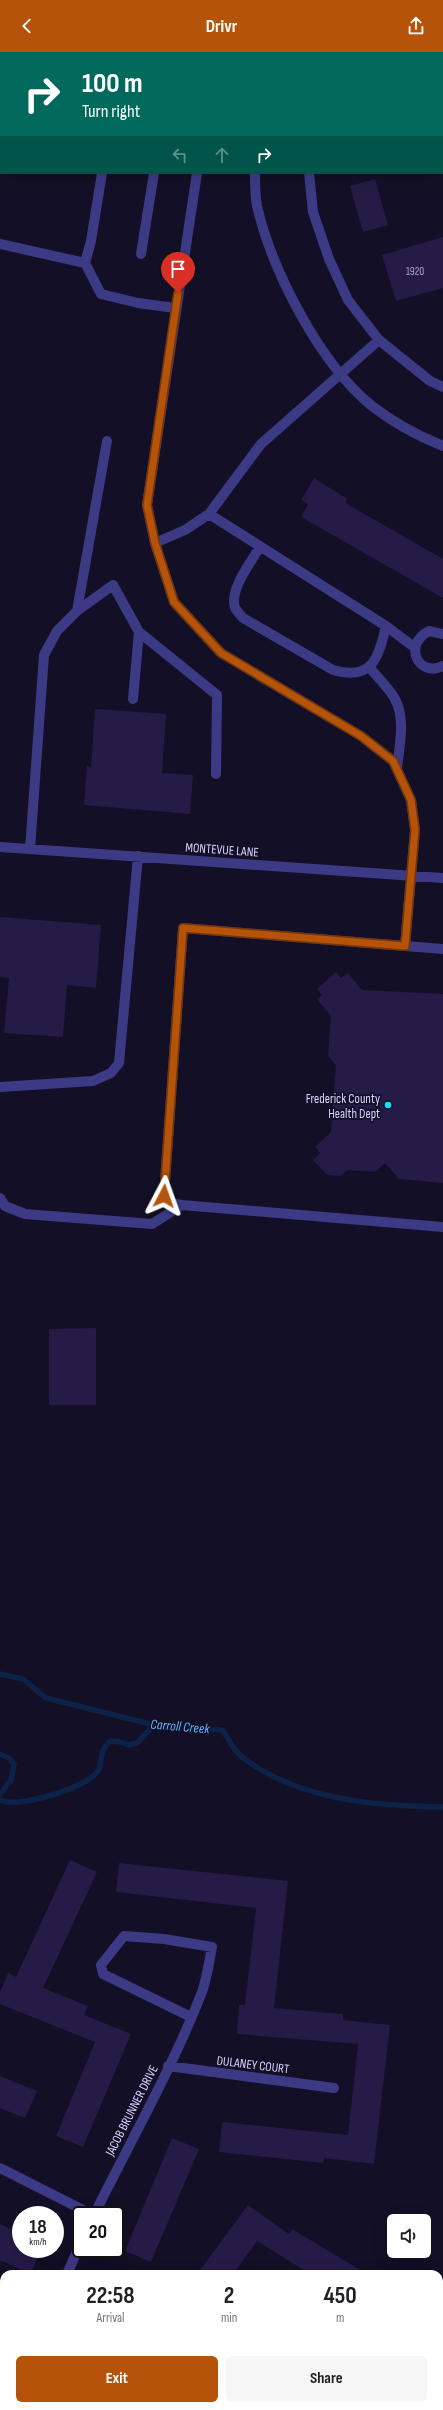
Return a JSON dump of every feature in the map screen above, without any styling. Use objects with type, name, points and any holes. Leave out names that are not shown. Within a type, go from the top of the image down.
[{"type":"street","points":[[102,174],[91,241],[85,263],[101,294],[138,303],[175,308]]},
{"type":"street","points":[[141,254],[154,174]]},
{"type":"street","points":[[196,174],[147,505],[155,543],[174,602],[221,653],[361,736],[393,761],[411,800],[415,830],[405,946]]},
{"type":"street","points":[[254,174],[257,205],[272,254],[291,298],[315,337],[342,374],[372,405],[414,434],[443,446]]},
{"type":"street","points":[[308,174],[312,212],[328,259],[348,300],[380,340],[430,381],[443,387]]},
{"type":"street","points":[[0,244],[85,263]]},
{"type":"street","points":[[155,543],[185,530],[209,514],[261,444],[380,340]]},
{"type":"street","points":[[76,611],[106,441]]},
{"type":"street","points":[[209,514],[259,548],[386,626],[414,647],[418,661],[424,666],[431,669],[443,666]]},
{"type":"street","points":[[259,548],[237,588],[235,608],[243,618],[333,670],[346,674],[359,673],[370,668],[379,652],[386,626]]},
{"type":"street","points":[[30,849],[44,655],[57,631],[76,611],[113,585],[139,632],[217,695],[216,774]]},
{"type":"street","points":[[414,647],[417,640],[429,631],[443,634]]},
{"type":"street","points":[[133,699],[139,632]]},
{"type":"street","points":[[370,668],[395,698],[400,711],[400,740],[397,769]]},
{"type":"street","name":"MONTEVUE LANE","points":[[0,846],[443,878]]},
{"type":"street","points":[[0,1087],[93,1081],[111,1073],[119,1063],[138,856]]},
{"type":"street","points":[[443,949],[183,928],[164,1196],[170,1203],[182,1205],[443,1227]]},
{"type":"street","points":[[0,1198],[5,1206],[25,1214],[152,1224],[182,1205]]},
{"type":"street","name":"JACOB BRUNNER DRIVE","points":[[98,2206],[168,2066],[191,2017],[203,1991],[212,1947],[164,1939],[124,1936],[101,1965],[104,1974],[191,2017]]},
{"type":"street","name":"DULANEY COURT","points":[[168,2066],[334,2088]]},
{"type":"street","points":[[0,2168],[75,2206]]},
{"type":"street","points":[[69,2270],[74,2258]]},
{"type":"building","points":[[375,179],[388,225],[363,232],[350,186]]},
{"type":"building","points":[[443,237],[443,288],[396,301],[382,255]]},
{"type":"building","points":[[314,478],[346,498],[347,504],[443,559],[443,598],[301,517],[308,504],[301,500]]},
{"type":"building","points":[[95,709],[166,714],[162,773],[193,775],[190,814],[84,805],[87,766],[91,767]]},
{"type":"building","points":[[0,917],[101,925],[96,988],[67,985],[63,1037],[4,1033],[9,978],[0,977]]},
{"type":"building","name":"Frederick County Health Dept","points":[[336,972],[341,978],[348,973],[362,990],[443,994],[443,1183],[399,1179],[385,1163],[375,1172],[348,1170],[340,1176],[327,1175],[313,1160],[320,1153],[315,1147],[331,1132],[336,1065],[328,1056],[331,1016],[317,999],[322,995],[317,989]]},
{"type":"building","points":[[96,1328],[96,1405],[49,1405],[49,1329]]},
{"type":"building","points":[[70,1860],[97,1872],[43,1988],[88,2006],[84,2015],[131,2034],[83,2147],[56,2136],[95,2042],[0,2004],[0,1992],[8,1973],[16,1977]]},
{"type":"building","points":[[119,1863],[288,1881],[274,2008],[343,2014],[343,2020],[390,2025],[374,2164],[324,2158],[323,2163],[219,2152],[222,2122],[348,2135],[358,2044],[237,2034],[239,2005],[245,2005],[256,1908],[116,1892]]},
{"type":"building","points":[[0,2076],[37,2091],[25,2118],[0,2108]]},
{"type":"building","points":[[172,2138],[199,2149],[151,2262],[125,2251]]},
{"type":"building","points":[[248,2205],[289,2234],[292,2229],[360,2270],[304,2270],[257,2241],[236,2270],[200,2270]]},
{"type":"building","points":[[0,2224],[12,2230],[12,2258],[38,2258],[32,2270],[21,2270],[0,2260]]},
{"type":"waterway","name":"Carroll Creek","points":[[0,1674],[23,1679],[46,1698],[154,1725],[222,1730],[242,1757],[287,1783],[312,1791],[338,1798],[364,1802],[391,1805],[443,1807]]},
{"type":"waterway","points":[[0,1800],[8,1802],[21,1802],[51,1795],[81,1784],[98,1771],[103,1749],[110,1741],[121,1742],[128,1745],[137,1743],[154,1725]]},
{"type":"waterway","points":[[0,1754],[9,1758],[14,1764],[11,1780],[0,1794]]},
{"type":"place","name":"Frederick County Health Dept","points":[[388,1105]]},
{"type":"route","points":[[164,1196],[183,928],[405,946],[415,830],[411,800],[393,761],[361,736],[221,653],[174,602],[155,543],[147,505],[178,293]]}]
